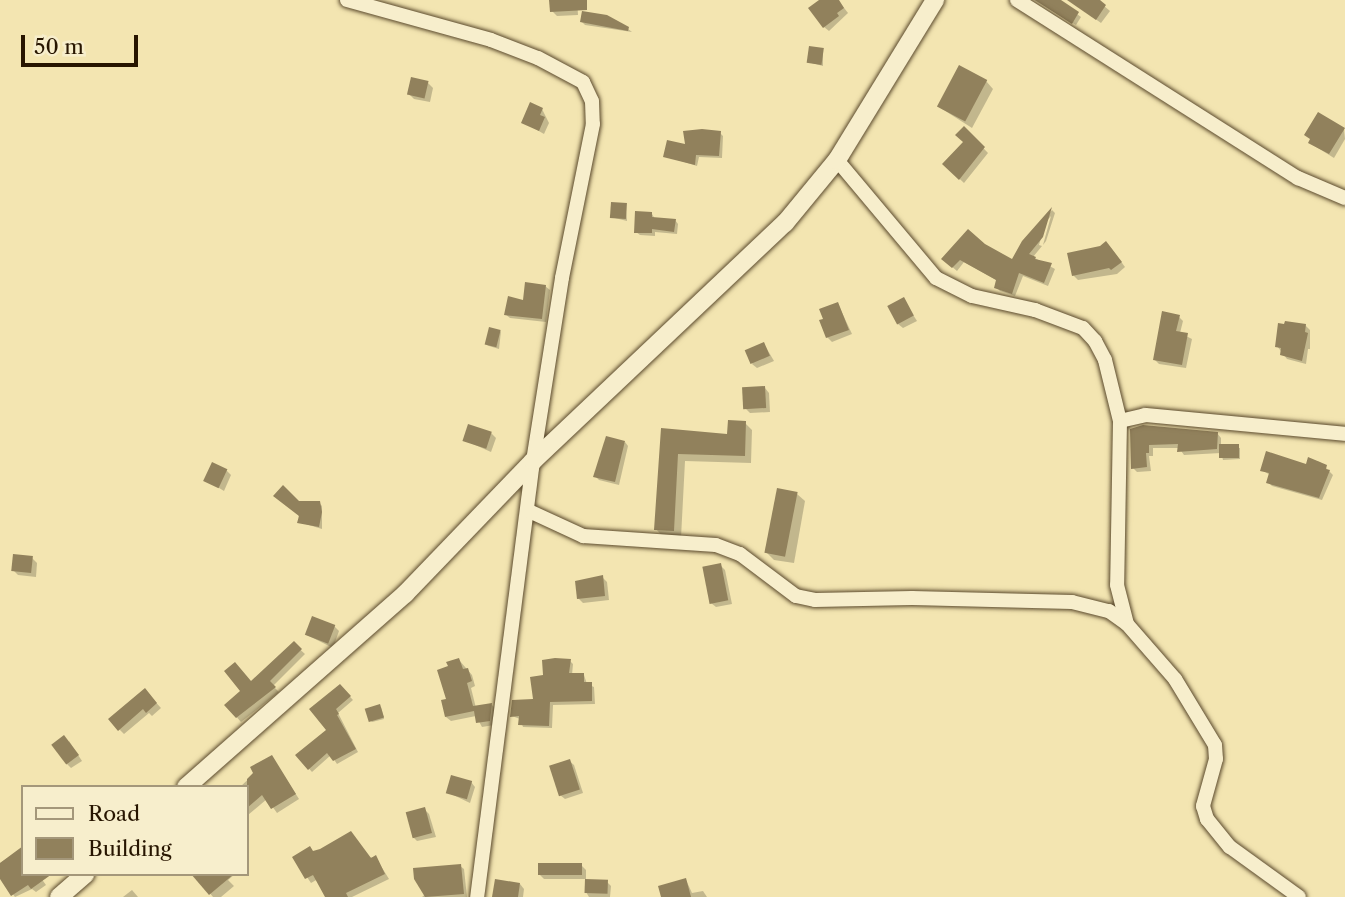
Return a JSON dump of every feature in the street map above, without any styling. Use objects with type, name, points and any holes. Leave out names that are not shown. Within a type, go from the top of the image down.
[{"type":"street","points":[[347,0],[491,40],[569,72],[583,82],[589,91],[593,124],[562,278],[533,461],[529,512],[477,897]]},
{"type":"street","points":[[189,785],[405,594],[533,461],[785,223],[837,160],[935,0]]},
{"type":"street","points":[[1017,0],[1298,178],[1345,198]]},
{"type":"street","points":[[837,160],[936,278],[972,296],[1035,310],[1083,328],[1096,341],[1105,360],[1120,421],[1117,585],[1127,624]]},
{"type":"street","points":[[1120,421],[1145,415],[1345,434]]},
{"type":"street","points":[[529,512],[583,536],[716,545],[740,554],[796,596],[815,600],[912,598],[1072,602],[1109,611],[1127,624],[1175,679],[1215,745],[1216,759],[1203,806],[1207,819],[1230,848],[1299,897]]},
{"type":"street","points":[[59,897],[84,876]]},
{"type":"building","points":[[549,0],[587,0],[587,10],[550,12]]},
{"type":"building","points":[[819,0],[839,0],[844,8],[837,13],[839,16],[823,28],[808,8]]},
{"type":"building","points":[[1035,0],[1061,0],[1079,12],[1072,24]]},
{"type":"building","points":[[1067,0],[1100,0],[1106,5],[1096,20]]},
{"type":"building","points":[[582,11],[607,15],[629,27],[628,31],[580,22]]},
{"type":"building","points":[[809,46],[824,48],[821,65],[807,63]]},
{"type":"building","points":[[959,65],[987,80],[965,122],[937,106]]},
{"type":"building","points":[[411,77],[429,81],[424,99],[407,95]]},
{"type":"building","points":[[530,102],[543,108],[540,115],[545,117],[539,131],[521,123]]},
{"type":"building","points":[[1318,112],[1345,128],[1329,154],[1308,143],[1310,139],[1304,135]]},
{"type":"building","points":[[964,126],[985,147],[959,180],[942,164],[963,142],[955,135]]},
{"type":"building","points":[[683,131],[721,131],[719,156],[696,155],[695,165],[663,157],[667,140],[685,144]]},
{"type":"building","points":[[611,202],[627,203],[626,219],[610,218]]},
{"type":"building","points":[[1052,207],[1043,237],[1029,254],[1036,257],[1035,259],[1052,263],[1044,283],[1019,273],[1012,294],[994,288],[996,280],[960,260],[952,268],[941,259],[968,229],[985,244],[1012,259],[1022,241]]},
{"type":"building","points":[[635,211],[652,212],[652,217],[676,219],[674,232],[652,229],[652,233],[634,233]]},
{"type":"building","points":[[1106,241],[1122,262],[1111,270],[1109,268],[1072,276],[1067,253],[1100,246]]},
{"type":"building","points":[[525,282],[546,285],[542,319],[504,315],[508,296],[523,300]]},
{"type":"building","points":[[904,297],[914,316],[897,324],[887,306]]},
{"type":"building","points":[[838,302],[849,330],[826,338],[819,320],[823,319],[819,309]]},
{"type":"building","points":[[1162,311],[1180,315],[1176,331],[1188,333],[1182,365],[1153,360]]},
{"type":"building","points":[[1285,321],[1306,324],[1305,332],[1308,333],[1302,361],[1280,355],[1281,348],[1275,347],[1278,323],[1284,324]]},
{"type":"building","points":[[489,327],[501,330],[496,347],[485,344]]},
{"type":"building","points":[[764,342],[770,356],[751,364],[745,350]]},
{"type":"building","points":[[765,386],[766,408],[743,409],[742,387]]},
{"type":"building","points":[[728,420],[746,421],[745,456],[678,454],[674,531],[654,530],[661,428],[727,434]]},
{"type":"building","points":[[468,424],[492,432],[486,449],[462,441]]},
{"type":"building","points":[[1143,425],[1218,432],[1217,449],[1177,452],[1178,444],[1149,445],[1149,453],[1146,453],[1147,467],[1131,469],[1130,429]]},
{"type":"building","points":[[606,436],[625,441],[615,482],[593,477]]},
{"type":"building","points":[[1219,444],[1239,444],[1239,458],[1219,458]]},
{"type":"building","points":[[1266,451],[1306,464],[1308,457],[1327,465],[1326,469],[1330,470],[1319,498],[1266,483],[1269,473],[1260,471]]},
{"type":"building","points":[[212,462],[227,469],[219,488],[203,481]]},
{"type":"building","points":[[283,485],[299,501],[320,501],[322,512],[319,527],[297,523],[299,516],[273,496]]},
{"type":"building","points":[[777,488],[798,492],[785,557],[764,553]]},
{"type":"building","points":[[13,554],[33,556],[31,573],[11,571]]},
{"type":"building","points":[[721,563],[728,600],[710,604],[702,567]]},
{"type":"building","points":[[603,575],[605,596],[577,599],[575,581]]},
{"type":"building","points":[[312,616],[335,625],[328,644],[305,635]]},
{"type":"building","points":[[294,641],[302,649],[270,681],[276,687],[236,718],[224,705],[240,691],[224,671],[235,662],[251,681]]},
{"type":"building","points":[[459,658],[463,669],[468,668],[472,681],[467,683],[473,706],[492,703],[490,721],[476,723],[474,711],[445,717],[441,700],[446,699],[437,670],[448,666],[446,662]]},
{"type":"building","points":[[571,659],[569,673],[584,673],[584,682],[592,682],[592,701],[550,702],[549,726],[518,725],[519,716],[510,717],[512,700],[533,699],[530,677],[543,675],[542,660]]},
{"type":"building","points":[[340,684],[351,696],[336,709],[339,714],[337,715],[356,749],[333,761],[327,753],[308,770],[295,755],[326,730],[309,709]]},
{"type":"building","points":[[145,688],[157,703],[146,713],[143,709],[118,731],[108,719]]},
{"type":"building","points":[[380,704],[384,717],[369,722],[365,709]]},
{"type":"building","points":[[64,735],[79,755],[66,765],[51,745]]},
{"type":"building","points":[[272,755],[296,794],[271,809],[262,795],[248,807],[247,779],[253,773],[250,767]]},
{"type":"building","points":[[570,759],[580,789],[559,796],[549,766]]},
{"type":"building","points":[[451,775],[472,781],[467,799],[446,793]]},
{"type":"building","points":[[425,807],[432,833],[413,838],[406,812]]},
{"type":"building","points":[[351,831],[371,858],[376,855],[385,874],[346,893],[348,897],[325,897],[313,875],[305,879],[292,857],[310,846],[313,851],[320,849]]},
{"type":"building","points":[[21,847],[21,876],[49,876],[31,889],[28,885],[11,896],[0,879],[0,863]]},
{"type":"building","points":[[538,863],[582,863],[582,875],[538,875]]},
{"type":"building","points":[[461,864],[464,894],[425,897],[414,879],[413,868]]},
{"type":"building","points":[[193,876],[232,876],[209,895]]},
{"type":"building","points":[[686,878],[691,897],[661,897],[658,886]]},
{"type":"building","points":[[495,879],[520,883],[518,897],[492,897]]},
{"type":"building","points":[[585,879],[608,880],[607,894],[585,893]]}]
